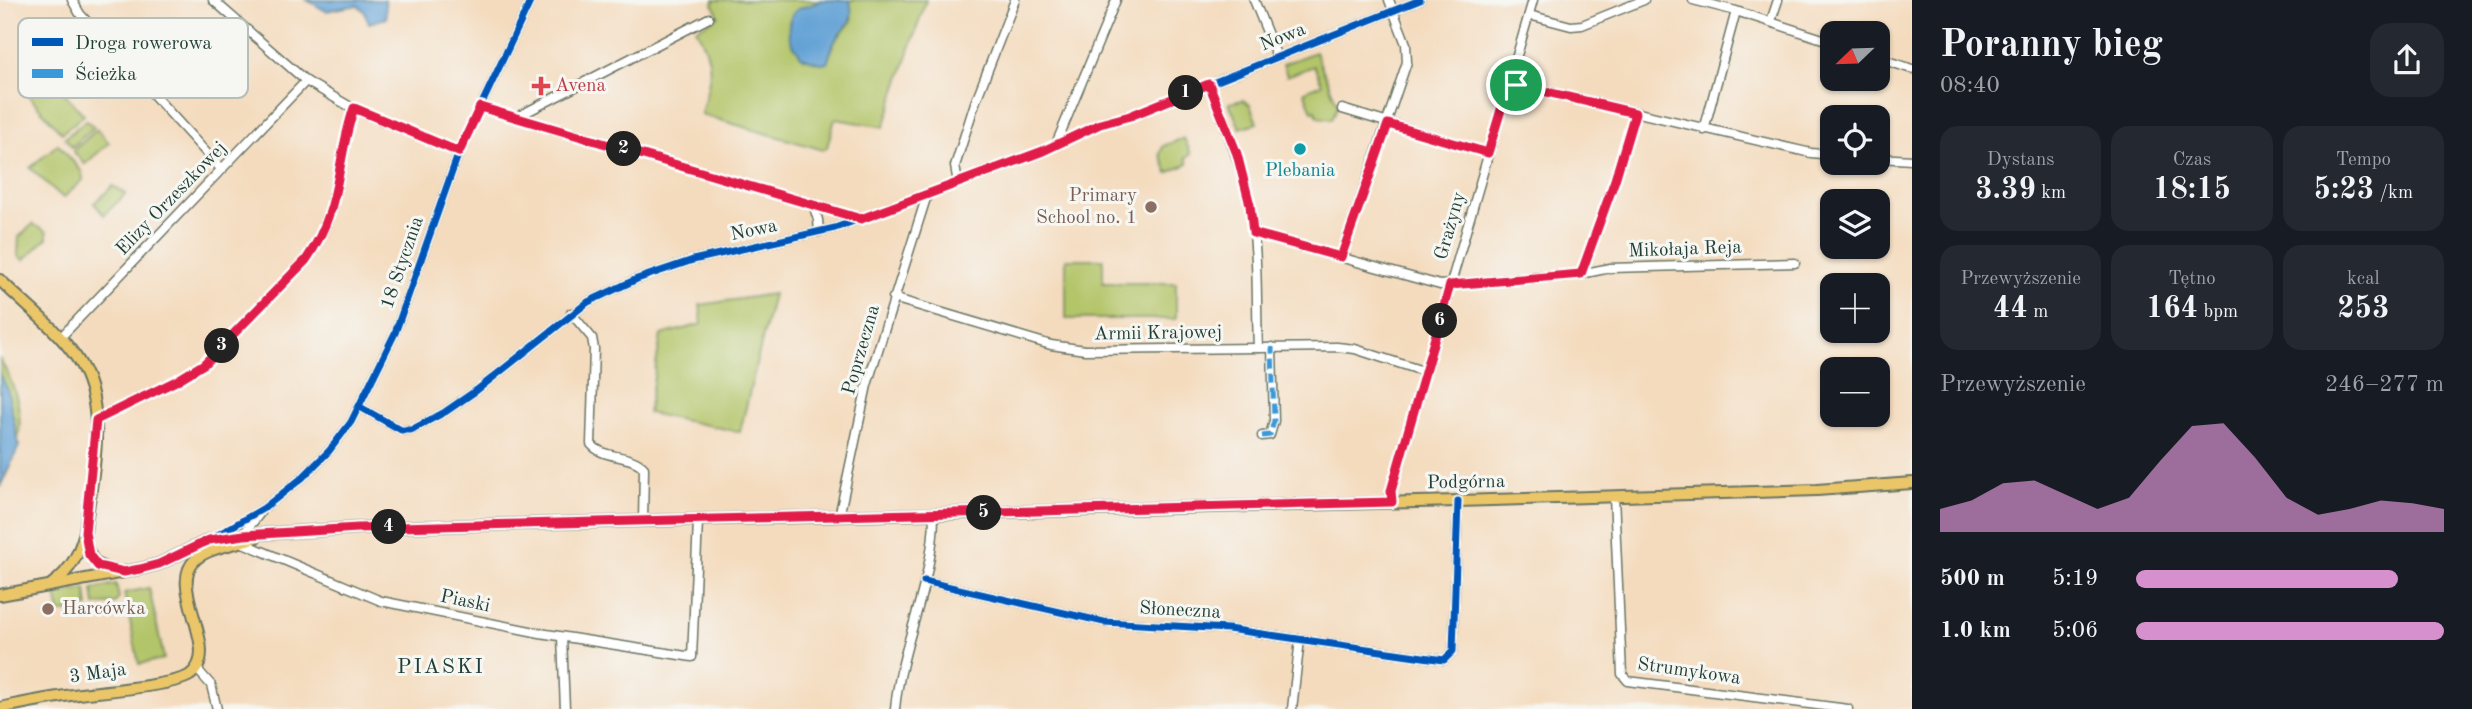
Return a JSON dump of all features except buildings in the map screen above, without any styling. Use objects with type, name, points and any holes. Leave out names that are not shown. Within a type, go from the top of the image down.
[{"type":"main road","points":[[0,280],[76,356],[92,391],[96,420],[85,532],[72,564],[50,585]]},
{"type":"main road","name":"Podgórna","points":[[240,541],[265,534],[372,527],[1458,502],[1817,490],[1912,483]]},
{"type":"main road","points":[[85,532],[89,555],[98,566],[124,572]]},
{"type":"main road","points":[[0,595],[159,564],[209,540],[240,541]]},
{"type":"main road","points":[[186,583],[189,567],[196,558],[203,553],[240,541]]},
{"type":"main road","points":[[159,564],[175,567],[186,583],[201,650],[197,669]]},
{"type":"main road","name":"3 Maja","points":[[0,708],[58,696],[171,682],[190,675],[197,669]]},
{"type":"street","points":[[72,0],[84,18]]},
{"type":"street","points":[[213,0],[234,18]]},
{"type":"street","name":"18 Stycznia","points":[[209,540],[264,508],[302,478],[342,436],[360,407],[395,333],[459,152],[531,0]]},
{"type":"street","points":[[958,183],[955,166],[971,114],[1015,0]]},
{"type":"street","points":[[1056,144],[1116,0]]},
{"type":"street","points":[[1254,0],[1277,57]]},
{"type":"street","points":[[1341,257],[1407,62],[1406,44],[1389,0]]},
{"type":"street","name":"Nowa","points":[[360,407],[401,430],[416,428],[477,390],[571,313],[588,302],[663,268],[819,232],[861,219],[958,183],[1100,124],[1130,116],[1420,0]]},
{"type":"street","name":"Grażyny","points":[[1392,502],[1391,491],[1533,0]]},
{"type":"street","points":[[1528,15],[1572,26],[1582,25],[1644,0]]},
{"type":"street","points":[[1693,0],[1771,21],[1820,38]]},
{"type":"street","points":[[1771,21],[1778,0]]},
{"type":"street","points":[[1704,130],[1736,11]]},
{"type":"street","points":[[515,118],[709,18]]},
{"type":"street","points":[[248,30],[306,81],[354,108],[459,152]]},
{"type":"street","points":[[1890,62],[1912,69]]},
{"type":"street","name":"Elizy Orzeszkowej","points":[[60,338],[306,81]]},
{"type":"street","points":[[1509,83],[1704,130],[1820,154]]},
{"type":"street","points":[[1209,84],[1237,154],[1250,205],[1258,348]]},
{"type":"street","points":[[156,98],[222,170]]},
{"type":"street","points":[[480,107],[861,219]]},
{"type":"street","points":[[96,420],[176,381],[204,364],[306,260],[320,240],[334,204],[354,108]]},
{"type":"street","points":[[1342,109],[1488,153]]},
{"type":"street","points":[[1581,274],[1615,180],[1635,113]]},
{"type":"street","points":[[1890,159],[1912,160]]},
{"type":"street","name":"Poprzeczna","points":[[839,517],[867,385],[927,195]]},
{"type":"street","points":[[813,204],[819,232]]},
{"type":"street","name":"Mikołaja Reja","points":[[1253,233],[1440,285],[1581,274],[1610,268],[1795,263]]},
{"type":"street","name":"Armii Krajowej","points":[[893,298],[1051,345],[1084,350],[1337,346],[1355,349],[1426,372]]},
{"type":"street","points":[[571,313],[592,338],[594,349],[591,444],[596,450],[638,462],[644,468],[643,522]]},
{"type":"street","points":[[1262,436],[1270,435],[1274,421],[1272,347]]},
{"type":"street","name":"Strumykowa","points":[[1614,496],[1622,674],[1628,681],[1848,709]]},
{"type":"street","name":"Słoneczna","points":[[925,581],[1104,622],[1228,629],[1444,660],[1454,650],[1458,502]]},
{"type":"street","name":"18 Stycznia","points":[[240,541],[264,508]]},
{"type":"street","points":[[895,709],[925,581],[934,515]]},
{"type":"street","name":"Piaski","points":[[240,541],[381,601],[562,637],[692,657],[698,521]]},
{"type":"street","points":[[562,637],[565,709]]},
{"type":"street","points":[[1292,709],[1300,639]]},
{"type":"street","points":[[197,669],[211,685],[217,709]]},
{"type":"green space","points":[[714,0],[821,0],[814,5],[803,7],[789,22],[792,44],[799,50],[801,57],[827,63],[835,41],[852,21],[850,0],[926,0],[884,127],[835,119],[827,147],[823,150],[703,115],[701,113],[710,70],[707,51],[696,29],[719,16],[713,4]]},
{"type":"green space","points":[[1315,52],[1338,105],[1332,119],[1318,117],[1315,110],[1312,111],[1304,91],[1322,84],[1314,66],[1287,76],[1283,64]]},
{"type":"green space","points":[[31,98],[69,98],[84,115],[62,133]]},
{"type":"green space","points":[[1243,100],[1250,105],[1257,123],[1240,128],[1229,103]]},
{"type":"green space","points":[[86,120],[94,127],[72,147],[65,138]]},
{"type":"green space","points":[[97,129],[109,143],[85,164],[73,151]]},
{"type":"green space","points":[[1184,138],[1191,154],[1186,158],[1188,164],[1168,173],[1160,154],[1163,146]]},
{"type":"green space","points":[[58,144],[82,172],[83,180],[63,198],[30,168]]},
{"type":"green space","points":[[113,186],[126,194],[104,215],[94,203]]},
{"type":"green space","points":[[33,224],[47,232],[47,238],[24,260],[18,255],[19,237]]},
{"type":"green space","points":[[1066,259],[1103,259],[1103,283],[1176,283],[1176,319],[1066,319]]},
{"type":"green space","points":[[773,294],[740,432],[648,413],[661,335],[702,324],[700,305]]},
{"type":"green space","points":[[0,360],[15,391],[20,423],[15,454],[0,485]]},
{"type":"green space","points":[[116,584],[119,598],[115,603],[95,605],[93,589]]},
{"type":"green space","points":[[149,588],[164,659],[139,664],[124,593]]},
{"type":"green space","points":[[86,589],[88,607],[60,613],[56,595]]},
{"type":"water","points":[[307,0],[385,0],[386,18],[369,23],[358,5],[326,11]]},
{"type":"water","points":[[821,0],[850,0],[851,8],[851,19],[835,41],[827,63],[801,57],[789,34],[789,23],[796,10]]},
{"type":"water","points":[[0,374],[7,388],[19,446],[0,487]]},
{"type":"marked path","points":[[1262,436],[1270,435],[1274,421],[1272,347]]},
{"type":"cycle path","points":[[209,540],[264,508],[302,478],[329,451],[351,422],[395,333],[459,152],[531,0]]},
{"type":"cycle path","points":[[360,407],[401,430],[411,430],[445,412],[477,390],[588,302],[637,279],[693,260],[835,228],[1043,151],[1100,124],[1130,116],[1420,0]]},
{"type":"cycle path","points":[[924,581],[1104,622],[1228,629],[1444,660],[1453,651],[1458,501]]},
{"type":"place","name":"Avena","points":[[541,86]]},
{"type":"place","name":"Plebania","points":[[1300,149]]},
{"type":"place","name":"Primary School no. 1","points":[[1151,207]]},
{"type":"place","name":"Harcówka","points":[[48,609]]},
{"type":"district","name":"PIASKI","points":[[441,667]]},
{"type":"route","points":[[1509,83],[1516,85],[1635,113],[1615,180],[1581,274],[1450,285],[1391,491],[1392,502],[298,531],[209,540],[159,564],[124,572],[98,566],[86,546],[85,532],[96,420],[176,381],[204,364],[306,260],[320,240],[334,204],[354,108],[459,152],[480,107],[861,219],[1043,151],[1100,124],[1130,116],[1209,84],[1237,154],[1250,205],[1253,233],[1341,257],[1388,124],[1488,153],[1509,83]]}]
